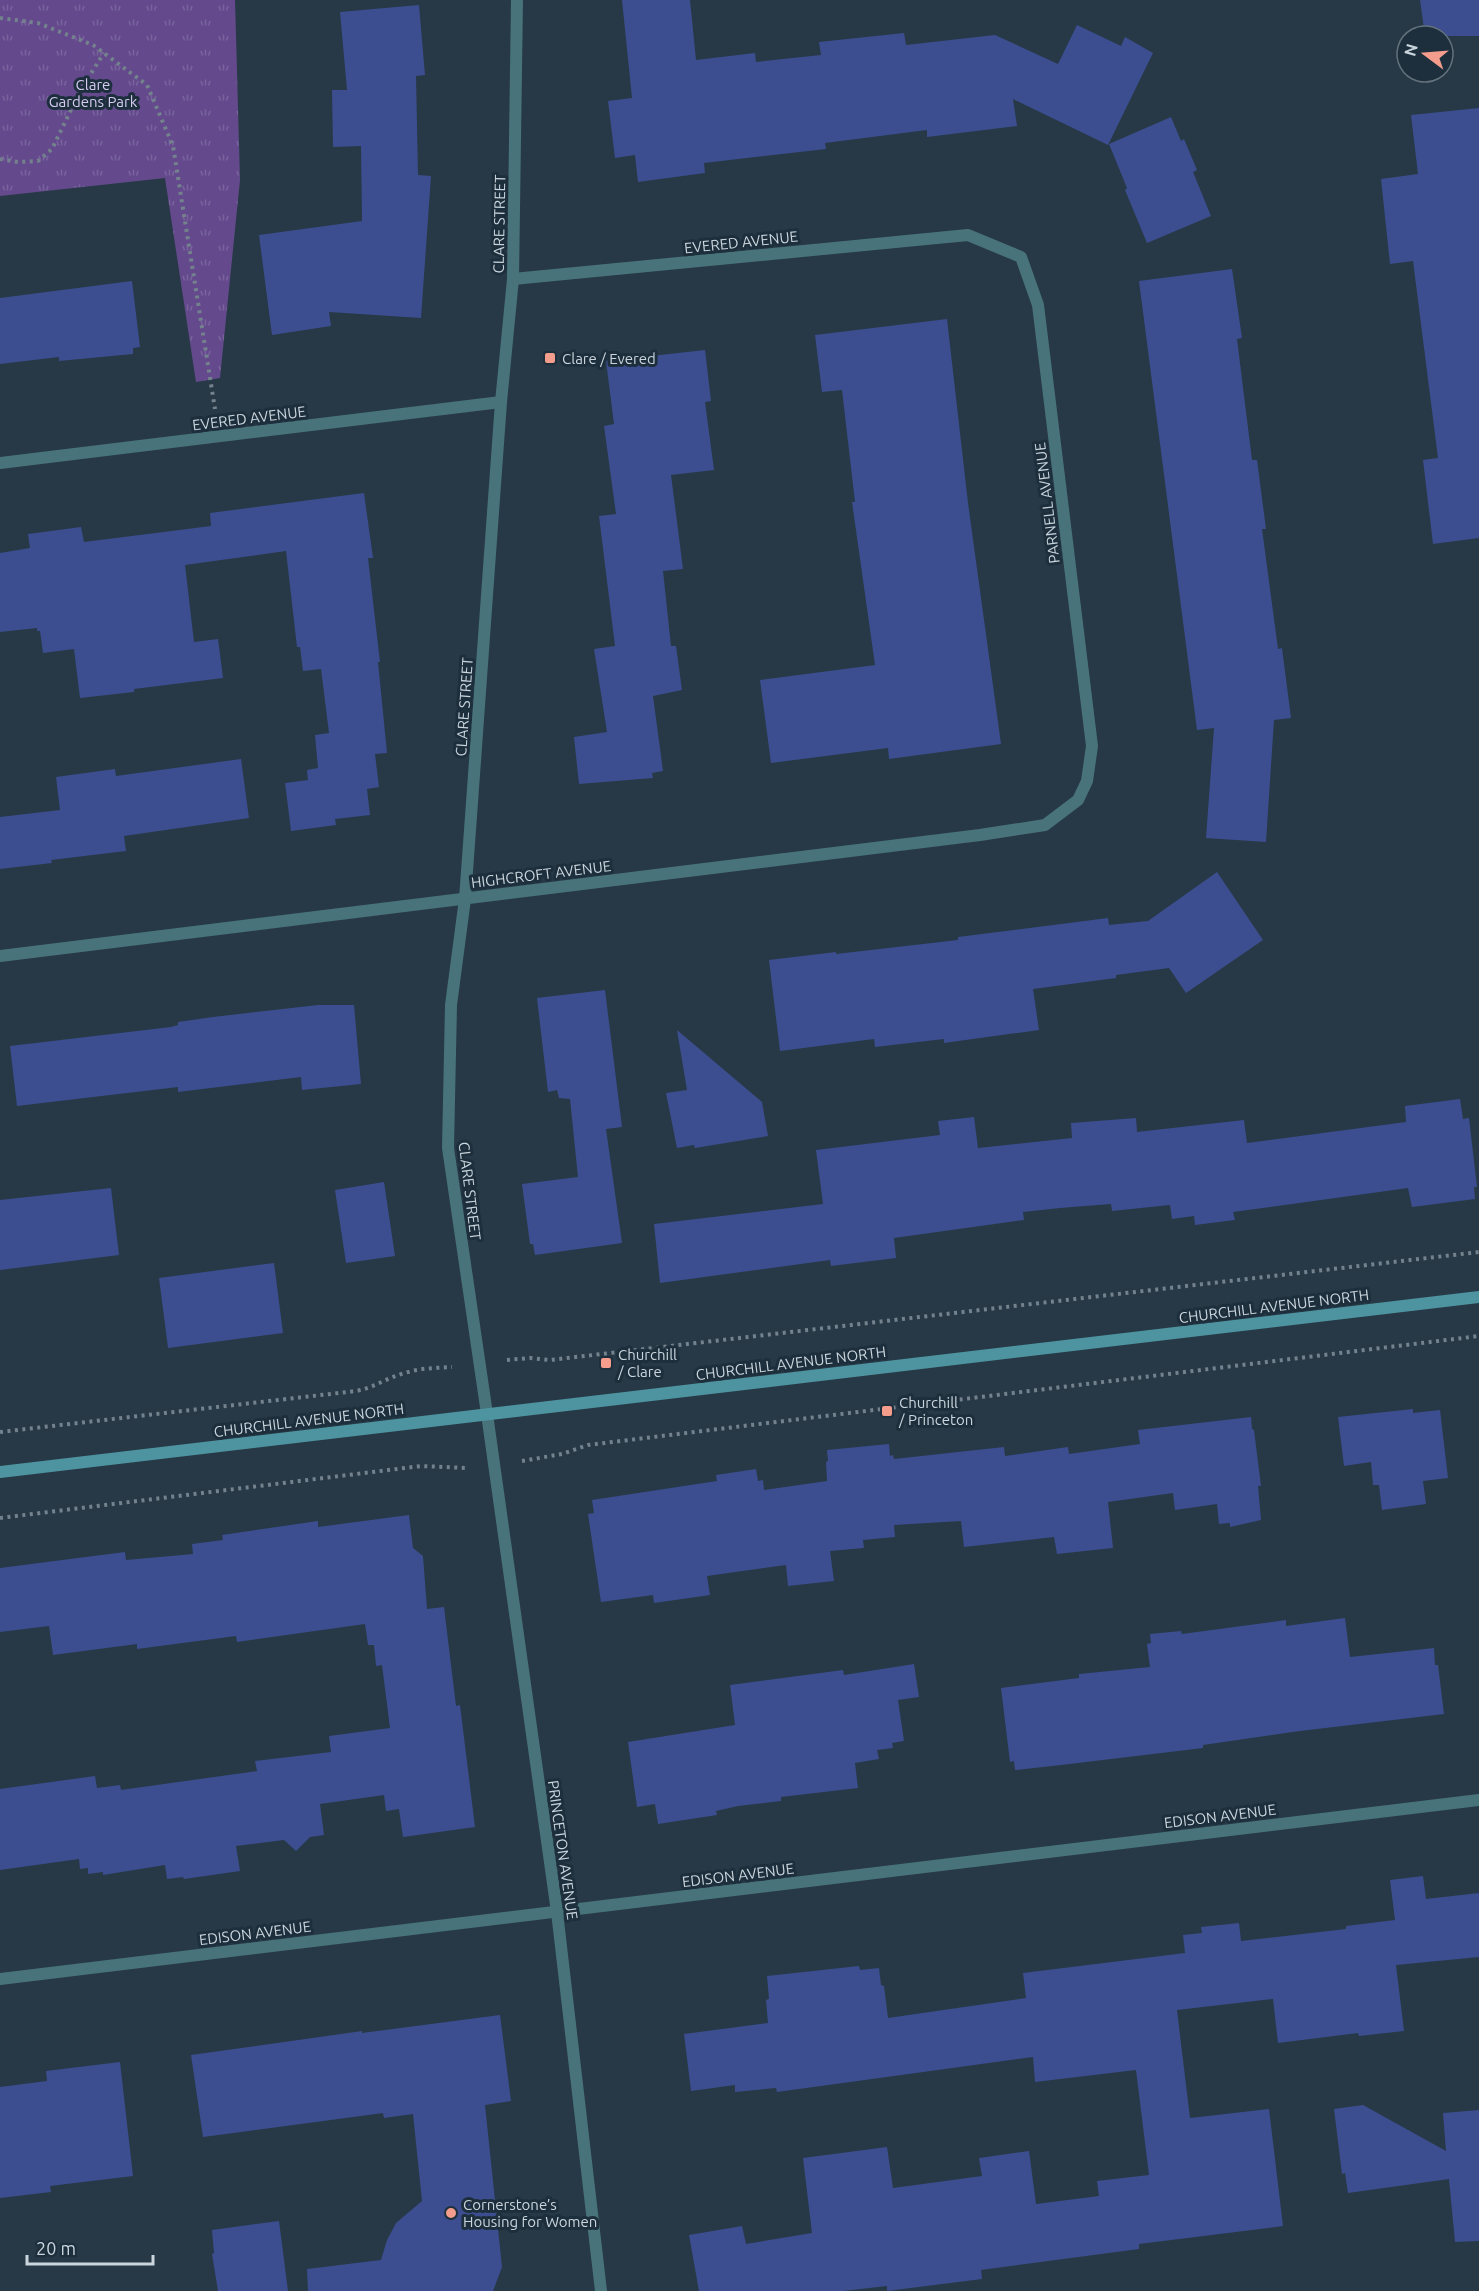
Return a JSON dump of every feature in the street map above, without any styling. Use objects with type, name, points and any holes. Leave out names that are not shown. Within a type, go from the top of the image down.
[{"type":"main road","name":"CHURCHILL AVENUE NORTH","points":[[0,1472],[1479,1297]]},
{"type":"street","name":"CLARE STREET","points":[[487,1414],[448,1148],[451,1005],[465,899],[501,402],[513,279],[517,0]]},
{"type":"street","name":"EVERED AVENUE","points":[[513,279],[971,236]]},
{"type":"street","name":"PARNELL AVENUE","points":[[971,236],[1021,257],[1038,305],[1092,746],[1088,781],[1078,800]]},
{"type":"street","name":"EVERED AVENUE","points":[[0,463],[501,402]]},
{"type":"street","name":"HIGHCROFT AVENUE","points":[[0,956],[980,835],[1045,825],[1078,800]]},
{"type":"street","name":"PRINCETON AVENUE","points":[[487,1414],[557,1912],[602,2291]]},
{"type":"street","name":"EDISON AVENUE","points":[[0,1979],[1479,1800]]},
{"type":"path","points":[[0,18],[38,23],[93,45],[147,85],[173,146],[219,436]]},
{"type":"path","points":[[0,159],[18,162],[38,161],[52,150],[81,89],[104,53]]},
{"type":"path","points":[[517,1359],[550,1360],[695,1345],[1479,1252]]},
{"type":"path","points":[[539,1459],[588,1445],[1479,1336]]},
{"type":"path","points":[[0,1432],[356,1391],[367,1389],[407,1372],[419,1371]]},
{"type":"path","points":[[0,1518],[427,1465],[462,1468]]},
{"type":"green space","name":"Clare Gardens Park","points":[[0,0],[235,0],[240,180],[220,378],[196,382],[165,178],[0,196]]},
{"type":"building","points":[[622,0],[690,0],[696,60],[755,53],[756,62],[821,55],[819,42],[904,33],[906,45],[995,35],[1058,64],[1077,25],[1121,46],[1125,37],[1153,53],[1108,145],[1013,99],[1017,126],[927,137],[927,130],[825,143],[826,149],[704,163],[705,173],[638,182],[635,155],[615,158],[608,101],[632,98]]},
{"type":"building","points":[[1420,0],[1479,0],[1479,36],[1455,36],[1455,24],[1423,24]]},
{"type":"building","points":[[419,5],[425,75],[416,76],[418,175],[431,176],[421,318],[329,312],[331,326],[272,335],[259,235],[362,221],[361,146],[333,147],[332,90],[347,90],[340,12]]},
{"type":"building","points":[[1479,108],[1479,538],[1433,544],[1423,460],[1438,458],[1413,261],[1390,264],[1381,179],[1418,174],[1411,115]]},
{"type":"building","points":[[1171,117],[1181,141],[1184,139],[1197,170],[1193,172],[1211,216],[1147,243],[1109,144]]},
{"type":"building","points":[[1232,269],[1242,338],[1237,339],[1252,460],[1257,460],[1266,529],[1262,529],[1278,649],[1282,648],[1291,718],[1274,720],[1266,842],[1206,838],[1214,728],[1197,730],[1139,281]]},
{"type":"building","points":[[132,281],[140,347],[133,348],[133,354],[59,361],[59,357],[0,364],[0,298]]},
{"type":"building","points":[[947,319],[968,503],[1001,744],[889,759],[888,748],[771,763],[760,680],[875,665],[852,502],[855,502],[842,390],[822,392],[815,335]]},
{"type":"building","points":[[705,350],[711,401],[705,402],[714,470],[671,475],[683,569],[663,571],[671,646],[676,646],[682,690],[653,696],[663,771],[652,773],[653,778],[579,784],[574,737],[607,732],[594,649],[615,646],[599,516],[616,514],[604,426],[614,424],[606,361]]},
{"type":"building","points":[[364,493],[373,558],[368,558],[380,662],[378,662],[387,753],[375,754],[379,787],[367,789],[370,815],[335,819],[336,825],[291,831],[285,783],[308,780],[307,770],[318,768],[315,735],[329,733],[321,669],[303,671],[300,647],[297,647],[286,551],[185,565],[194,642],[218,639],[223,678],[80,698],[74,649],[43,653],[40,631],[37,631],[37,628],[0,632],[0,553],[30,548],[28,534],[81,527],[84,542],[211,526],[210,513]]},
{"type":"building","points":[[241,759],[249,818],[124,836],[126,851],[0,869],[0,817],[60,810],[56,777],[115,769],[116,776]]},
{"type":"building","points":[[1217,872],[1263,940],[1186,993],[1169,968],[1116,975],[1116,978],[1033,989],[1039,1030],[944,1043],[944,1039],[875,1047],[874,1039],[780,1051],[769,960],[958,940],[958,937],[1108,918],[1109,925],[1148,921]]},
{"type":"building","points":[[605,990],[622,1127],[606,1129],[622,1243],[535,1255],[533,1244],[530,1244],[522,1184],[578,1177],[570,1099],[559,1098],[557,1090],[548,1092],[537,998]]},
{"type":"building","points":[[318,1005],[354,1005],[361,1084],[302,1090],[301,1077],[178,1092],[178,1087],[17,1106],[10,1046],[171,1027],[178,1025],[178,1022]]},
{"type":"building","points":[[677,1030],[762,1102],[768,1136],[695,1148],[694,1145],[677,1148],[666,1093],[687,1090]]},
{"type":"building","points":[[1460,1099],[1463,1119],[1469,1118],[1477,1187],[1474,1187],[1475,1199],[1412,1207],[1408,1188],[1233,1212],[1235,1220],[1195,1225],[1194,1216],[1172,1219],[1170,1205],[1112,1211],[1111,1204],[1060,1208],[1023,1212],[1024,1220],[894,1238],[896,1258],[831,1266],[830,1260],[660,1283],[654,1224],[823,1204],[816,1150],[940,1135],[938,1121],[974,1117],[978,1148],[1072,1138],[1071,1123],[1136,1118],[1137,1132],[1244,1120],[1247,1143],[1406,1122],[1405,1106]]},
{"type":"building","points":[[384,1182],[395,1256],[346,1263],[335,1190]]},
{"type":"building","points":[[111,1188],[119,1255],[0,1270],[0,1200]]},
{"type":"building","points":[[274,1263],[283,1333],[168,1348],[159,1278]]},
{"type":"building","points":[[1413,1409],[1413,1413],[1440,1410],[1448,1478],[1423,1481],[1426,1504],[1382,1510],[1379,1485],[1373,1485],[1371,1462],[1344,1466],[1338,1417]]},
{"type":"building","points":[[1251,1417],[1261,1486],[1258,1486],[1261,1520],[1230,1527],[1230,1523],[1219,1524],[1217,1504],[1175,1510],[1173,1493],[1108,1502],[1113,1548],[1057,1554],[1054,1537],[964,1547],[961,1521],[894,1525],[895,1537],[863,1540],[864,1548],[830,1551],[834,1581],[788,1586],[786,1565],[707,1576],[710,1595],[654,1603],[653,1595],[601,1602],[588,1514],[594,1513],[592,1500],[717,1481],[716,1475],[756,1469],[758,1481],[763,1480],[764,1490],[827,1481],[827,1450],[889,1444],[890,1456],[893,1455],[894,1459],[1004,1447],[1005,1456],[1068,1447],[1069,1454],[1140,1444],[1138,1430]]},
{"type":"building","points":[[409,1515],[413,1548],[423,1556],[427,1609],[444,1607],[456,1706],[460,1705],[475,1827],[403,1837],[399,1809],[386,1811],[384,1795],[320,1804],[324,1835],[310,1837],[296,1851],[284,1840],[236,1846],[240,1871],[184,1879],[183,1877],[167,1879],[165,1865],[103,1875],[103,1872],[88,1874],[88,1868],[80,1869],[79,1859],[0,1870],[0,1789],[95,1776],[97,1788],[120,1785],[121,1790],[257,1771],[255,1761],[331,1752],[329,1736],[390,1728],[382,1665],[376,1666],[374,1645],[368,1645],[365,1624],[237,1642],[236,1636],[137,1649],[137,1644],[53,1655],[49,1626],[0,1632],[0,1568],[125,1552],[126,1560],[193,1554],[192,1544],[223,1540],[222,1535],[318,1521],[318,1527]]},
{"type":"building","points":[[1345,1618],[1350,1657],[1434,1648],[1444,1714],[1300,1731],[1203,1745],[1203,1748],[1061,1765],[1015,1770],[1014,1761],[1010,1762],[1001,1688],[1079,1678],[1079,1674],[1150,1667],[1147,1644],[1151,1643],[1150,1634],[1181,1631],[1182,1634],[1286,1620],[1286,1626]]},
{"type":"building","points":[[914,1664],[919,1697],[898,1700],[904,1741],[892,1743],[893,1748],[877,1750],[879,1759],[855,1763],[858,1788],[781,1797],[781,1801],[738,1806],[716,1811],[717,1815],[658,1824],[655,1804],[637,1807],[628,1742],[735,1725],[730,1685],[843,1670],[844,1675]]},
{"type":"building","points":[[1423,1876],[1426,1899],[1479,1893],[1479,1957],[1396,1965],[1404,2031],[1359,2036],[1358,2033],[1278,2043],[1273,1999],[1177,2010],[1190,2118],[1269,2109],[1283,2226],[1139,2244],[1139,2249],[981,2270],[982,2279],[887,2291],[887,2286],[843,2291],[699,2291],[689,2235],[742,2226],[746,2244],[812,2233],[803,2158],[887,2147],[893,2188],[982,2176],[979,2158],[1029,2151],[1036,2204],[1099,2196],[1097,2181],[1149,2175],[1136,2070],[1035,2082],[1033,2057],[777,2092],[776,2088],[735,2092],[735,2085],[691,2091],[684,2034],[768,2023],[767,1976],[859,1966],[860,1970],[879,1968],[888,2018],[1026,1998],[1023,1973],[1185,1953],[1183,1935],[1202,1933],[1201,1927],[1239,1923],[1241,1941],[1346,1929],[1346,1926],[1395,1920],[1390,1880]]},
{"type":"building","points":[[500,2015],[511,2101],[485,2105],[502,2267],[493,2291],[308,2291],[307,2269],[381,2260],[387,2240],[396,2223],[422,2201],[413,2114],[384,2118],[383,2113],[203,2137],[191,2055],[362,2031],[362,2033]]},
{"type":"building","points":[[120,2062],[133,2176],[50,2186],[51,2192],[0,2198],[0,2087],[47,2081],[46,2071]]},
{"type":"building","points":[[1363,2105],[1446,2151],[1443,2113],[1479,2110],[1479,2241],[1455,2242],[1449,2179],[1348,2193],[1345,2173],[1342,2174],[1334,2109]]},
{"type":"building","points":[[279,2221],[288,2291],[218,2291],[212,2254],[214,2253],[212,2230]]},
{"type":"place","name":"Clare / Evered","points":[[550,358]]},
{"type":"place","name":"Churchill / Clare","points":[[606,1363]]},
{"type":"place","name":"Churchill / Princeton","points":[[887,1411]]},
{"type":"place","name":"Cornerstone’s Housing for Women","points":[[451,2213]]}]
